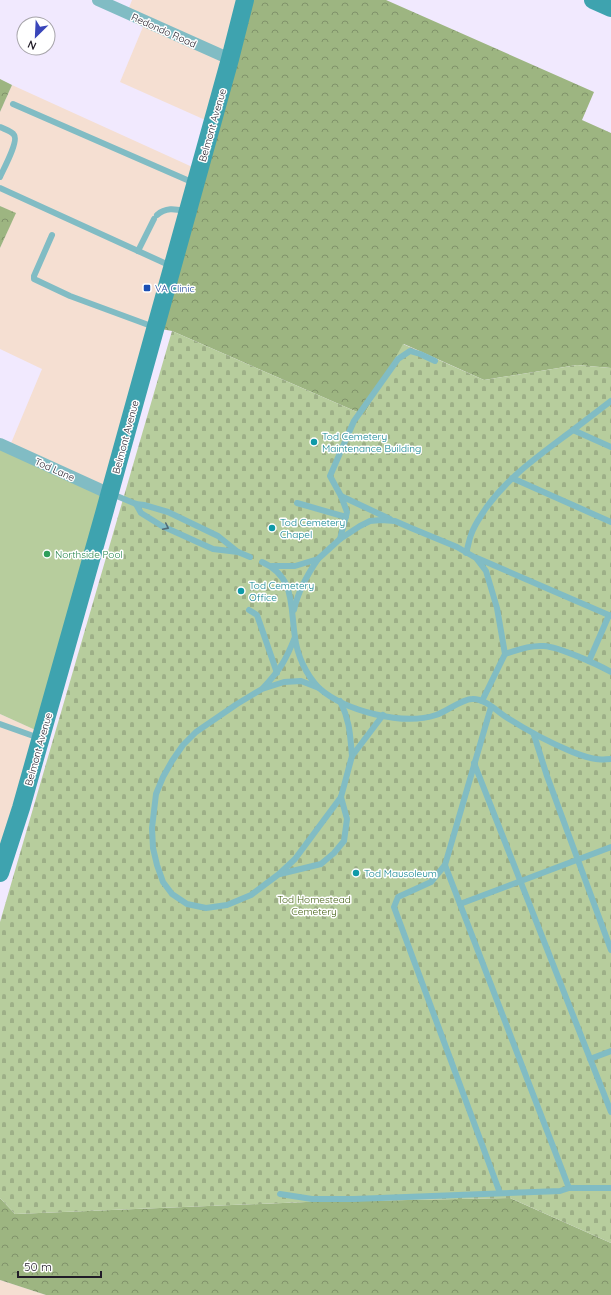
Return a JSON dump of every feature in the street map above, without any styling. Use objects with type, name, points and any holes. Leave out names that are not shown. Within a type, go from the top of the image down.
[{"type":"main road","name":"Belmont Avenue","points":[[0,873],[21,808],[110,494],[196,184],[245,0]]},
{"type":"main road","points":[[593,0],[611,8]]},
{"type":"street","name":"Redondo Road","points":[[98,0],[230,59]]},
{"type":"street","name":"Tod Lane","points":[[0,444],[110,494]]},
{"type":"lane","points":[[13,104],[196,184]]},
{"type":"lane","points":[[0,127],[11,132],[15,137],[15,143],[0,177]]},
{"type":"lane","points":[[0,188],[172,267]]},
{"type":"lane","points":[[138,251],[155,217],[165,210],[172,209],[188,211]]},
{"type":"lane","points":[[52,235],[34,279],[70,296],[156,328]]},
{"type":"lane","points":[[340,539],[347,512],[341,496],[330,476],[354,421],[398,359],[410,351],[435,361]]},
{"type":"lane","points":[[466,553],[471,534],[481,515],[496,494],[535,458],[611,401]]},
{"type":"lane","points":[[573,430],[611,447]]},
{"type":"lane","points":[[512,478],[611,522]]},
{"type":"lane","points":[[110,494],[136,504],[168,512],[218,536],[238,552]]},
{"type":"lane","points":[[341,496],[395,522],[457,547],[476,558],[610,616],[588,661]]},
{"type":"lane","points":[[297,503],[346,517]]},
{"type":"lane","points":[[136,504],[141,513],[154,521],[213,549],[238,552],[250,557]]},
{"type":"lane","points":[[154,521],[159,509]]},
{"type":"lane","points":[[294,615],[299,592],[307,574],[318,559],[340,539],[370,522],[381,520],[395,522]]},
{"type":"lane","points":[[476,558],[486,571],[497,608],[505,654],[482,701]]},
{"type":"lane","points":[[262,562],[272,566],[296,566],[318,559]]},
{"type":"lane","points":[[272,566],[287,585],[294,615],[294,637],[299,655],[307,673],[320,688]]},
{"type":"lane","points":[[249,610],[258,615],[277,673]]},
{"type":"lane","points":[[262,689],[277,673],[287,657],[294,637]]},
{"type":"lane","points":[[505,654],[529,646],[546,646],[566,652],[610,671]]},
{"type":"lane","points":[[340,701],[346,714],[350,730],[352,756],[341,797],[295,859],[279,874],[250,895],[227,905],[206,908],[187,904],[172,894],[163,882],[153,848],[152,828],[156,794],[163,777],[183,745],[196,732],[262,689],[284,682],[301,681],[320,688],[356,709],[399,718],[416,719],[436,715],[472,699],[482,701],[534,735],[553,744],[587,757],[597,759],[611,758]]},
{"type":"lane","points":[[490,707],[445,865],[432,882],[398,897],[394,907],[500,1193]]},
{"type":"lane","points":[[352,756],[383,715]]},
{"type":"lane","points":[[0,724],[41,738]]},
{"type":"lane","points":[[534,735],[547,776],[611,950]]},
{"type":"lane","points":[[474,763],[611,1112]]},
{"type":"lane","points":[[279,874],[321,864],[334,853],[344,841],[347,819],[341,797]]},
{"type":"lane","points":[[460,904],[520,880],[611,847]]},
{"type":"lane","points":[[445,865],[569,1188]]},
{"type":"lane","points":[[590,1059],[611,1051]]},
{"type":"lane","points":[[280,1194],[312,1199],[354,1199],[560,1191],[569,1188],[611,1188]]},
{"type":"shaded area","points":[[132,0],[245,0],[212,123],[120,82],[145,22],[127,13]]},
{"type":"shaded area","points":[[12,85],[199,170],[110,494],[9,448],[42,369],[0,349],[0,248],[15,214],[0,206],[0,112]]},
{"type":"shaded area","points":[[0,714],[42,733],[0,873]]},
{"type":"shaded area","points":[[0,1280],[46,1295],[0,1295]]},
{"type":"green space","points":[[245,0],[386,0],[594,92],[582,120],[611,133],[611,368],[577,365],[484,380],[404,344],[364,415],[172,331],[156,328]]},
{"type":"green space","points":[[0,79],[12,85],[0,112]]},
{"type":"green space","points":[[0,206],[16,213],[0,248]]},
{"type":"green space","name":"Tod Homestead Cemetery","points":[[172,331],[364,415],[403,344],[484,380],[577,365],[611,368],[611,1243],[510,1198],[306,1202],[15,1214],[0,1198],[0,922]]},
{"type":"green space","name":"Northside Pool","points":[[0,444],[110,494],[42,733],[0,714]]},
{"type":"green space","points":[[0,1198],[15,1214],[306,1202],[510,1198],[611,1243],[611,1295],[46,1295],[0,1280]]},
{"type":"place","name":"VA Clinic","points":[[147,288]]},
{"type":"place","name":"Tod Cemetery Maintenance Building","points":[[314,442]]},
{"type":"place","name":"Tod Cemetery Chapel","points":[[272,528]]},
{"type":"place","name":"Northside Pool","points":[[47,554]]},
{"type":"place","name":"Tod Cemetery Office","points":[[241,591]]},
{"type":"place","name":"Tod Mausoleum","points":[[356,873]]}]
